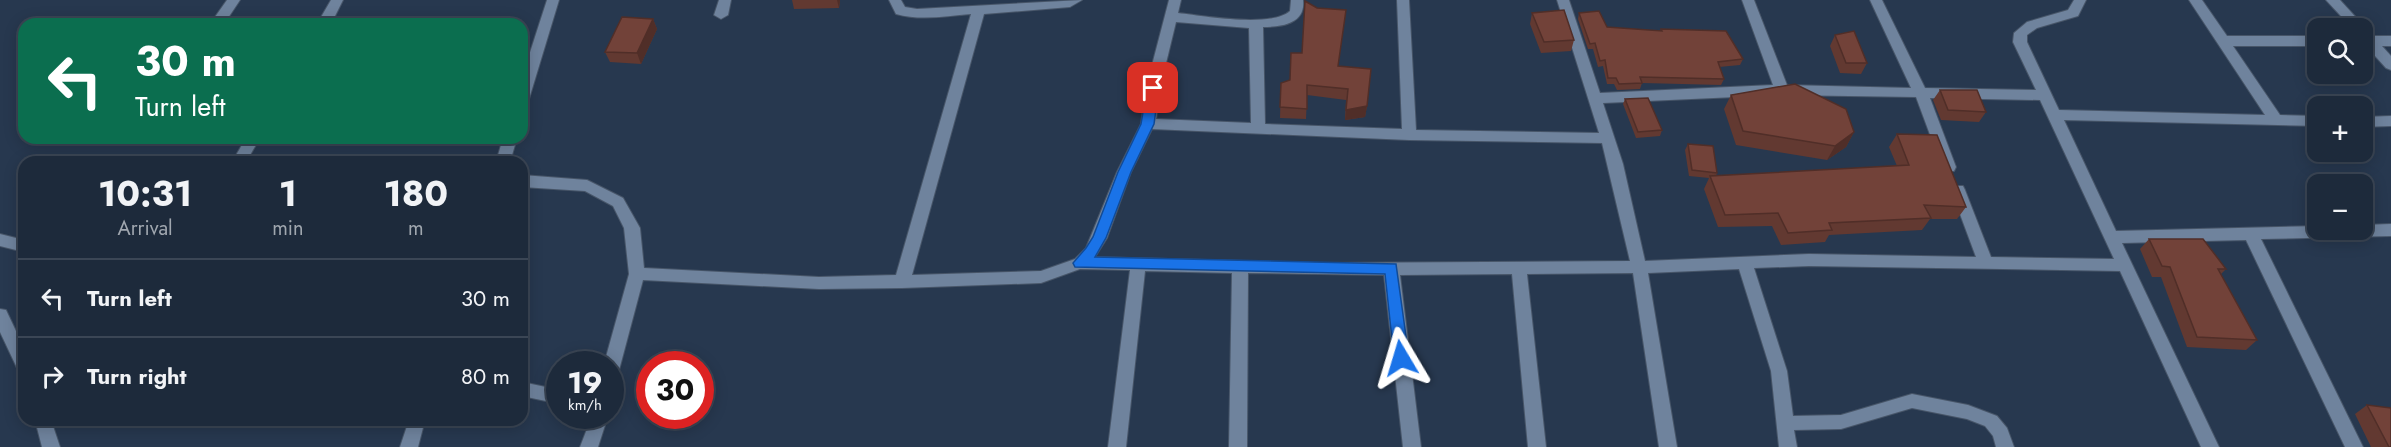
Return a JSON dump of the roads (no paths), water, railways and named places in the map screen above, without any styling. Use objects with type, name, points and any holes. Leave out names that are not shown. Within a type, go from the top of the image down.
[{"type":"street","points":[[221,18],[234,0]]},
{"type":"street","points":[[327,18],[337,0]]},
{"type":"street","points":[[528,80],[553,0]]},
{"type":"street","points":[[721,15],[724,0]]},
{"type":"street","points":[[895,0],[901,11],[905,13],[1070,3],[1076,0]]},
{"type":"street","points":[[1080,263],[1091,252],[1099,238],[1124,172],[1148,124],[1153,88],[1175,0]]},
{"type":"street","points":[[1171,17],[1227,22],[1286,20],[1294,16],[1298,10],[1297,0]]},
{"type":"street","points":[[1403,0],[1409,135]]},
{"type":"street","points":[[1563,0],[1616,164],[1639,267],[1668,447]]},
{"type":"street","points":[[1748,0],[1782,90]]},
{"type":"street","points":[[1876,0],[1921,93],[1986,263]]},
{"type":"street","points":[[2080,0],[2073,13],[2032,25],[2021,33],[2020,42],[2210,447]]},
{"type":"street","points":[[2195,0],[2277,121]]},
{"type":"street","points":[[2332,0],[2349,18]]},
{"type":"street","points":[[902,282],[980,9]]},
{"type":"street","points":[[1256,22],[1258,127]]},
{"type":"street","points":[[2373,39],[2391,41]]},
{"type":"street","points":[[2223,41],[2307,41]]},
{"type":"street","points":[[2373,46],[2391,65]]},
{"type":"street","points":[[1594,98],[1782,90],[2045,95]]},
{"type":"street","points":[[2055,115],[2307,121]]},
{"type":"street","points":[[2373,122],[2391,121]]},
{"type":"street","points":[[1148,124],[1409,135],[1608,138]]},
{"type":"street","points":[[528,181],[587,186],[618,202],[632,228],[637,274],[616,351]]},
{"type":"street","points":[[2112,237],[2391,230]]},
{"type":"street","points":[[2251,235],[2354,447]]},
{"type":"street","points":[[0,240],[18,244]]},
{"type":"street","points":[[637,274],[819,284],[1041,277],[1080,263],[1391,268],[1639,267],[1809,261],[2125,265]]},
{"type":"street","points":[[1745,263],[1779,371],[1788,447]]},
{"type":"street","points":[[1117,447],[1138,264]]},
{"type":"street","points":[[1238,447],[1240,267]]},
{"type":"street","points":[[1391,268],[1412,447]]},
{"type":"street","points":[[1519,268],[1537,447]]},
{"type":"street","points":[[0,315],[18,352]]},
{"type":"street","points":[[528,390],[546,394]]},
{"type":"street","points":[[1786,423],[1841,422],[1912,401],[1968,412],[1991,421],[2001,433],[2005,447]]},
{"type":"street","points":[[45,426],[51,447]]},
{"type":"street","points":[[409,447],[415,426]]},
{"type":"street","points":[[589,447],[595,429]]}]
